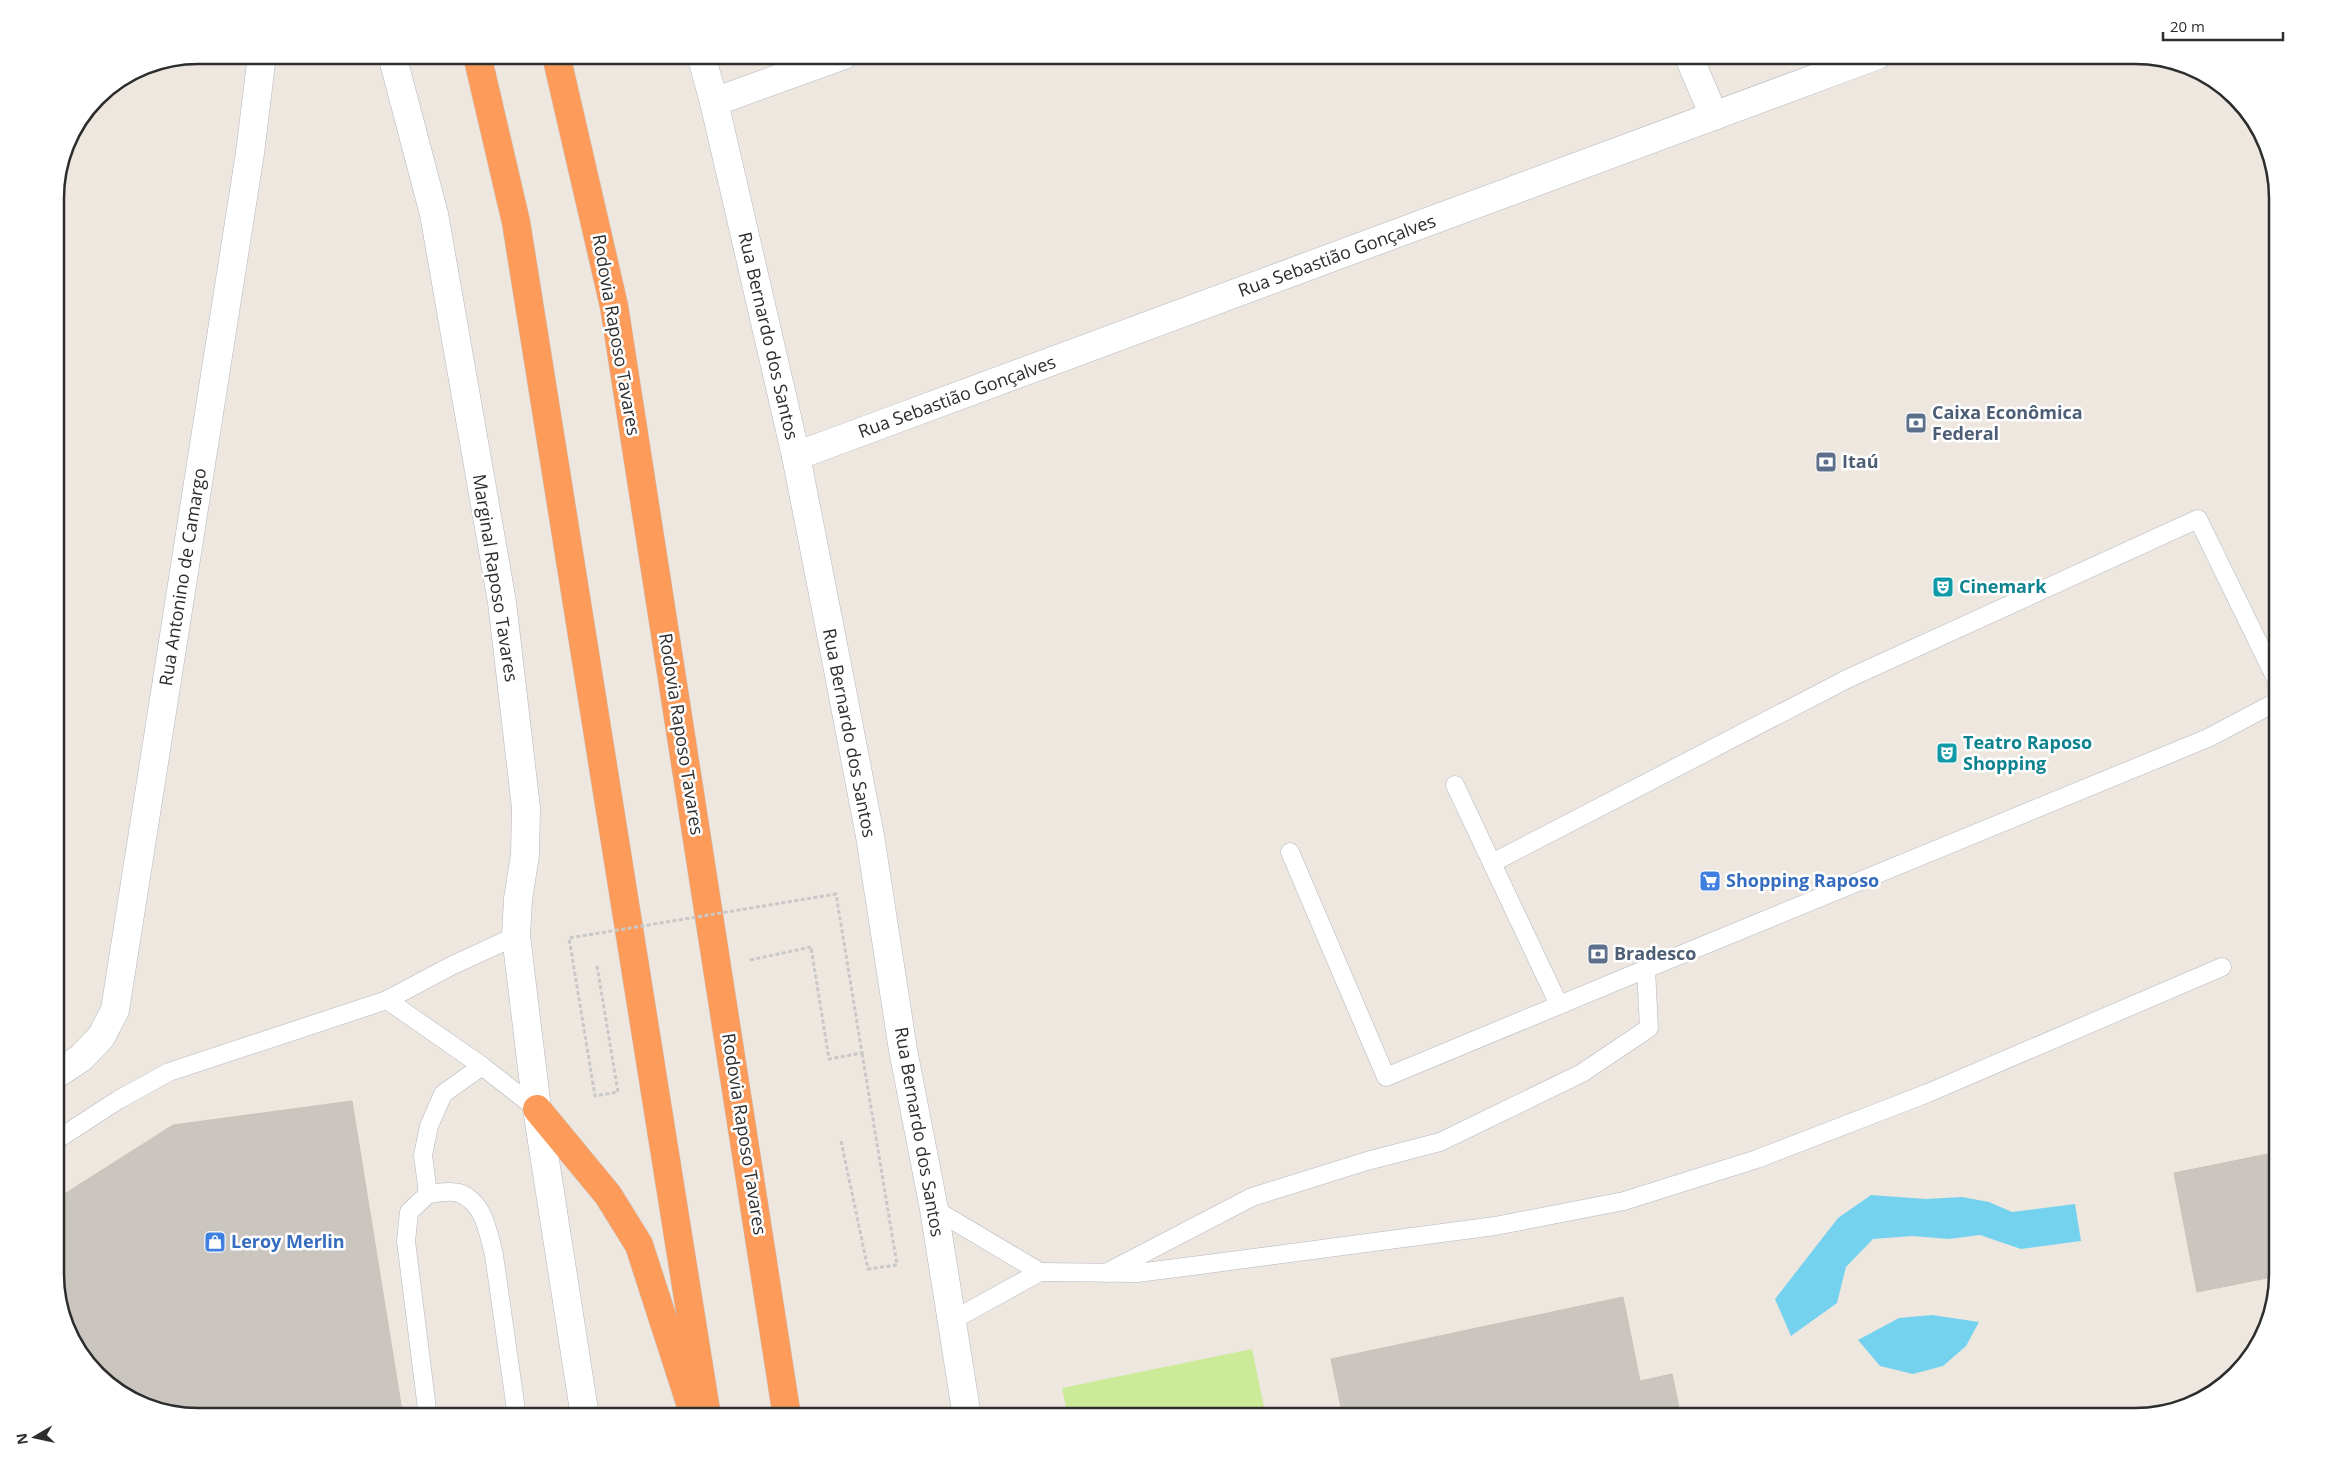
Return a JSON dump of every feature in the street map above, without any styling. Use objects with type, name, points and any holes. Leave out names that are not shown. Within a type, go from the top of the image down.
[{"type":"highway","points":[[479,64],[516,222],[706,1408]]},
{"type":"highway","name":"Rodovia Raposo Tavares","points":[[558,64],[614,306],[786,1408]]},
{"type":"highway","points":[[537,1109],[608,1195],[639,1245],[692,1408]]},
{"type":"street","name":"Rua Antonino de Camargo","points":[[64,1068],[80,1058],[101,1037],[114,1010],[250,153],[261,64]]},
{"type":"street","name":"Marginal Raposo Tavares","points":[[394,64],[434,214],[502,602],[526,808],[524,855],[518,899],[516,936],[537,1109],[584,1408]]},
{"type":"street","name":"Rua Bernardo dos Santos","points":[[703,64],[714,102],[796,456],[870,836],[903,1050],[934,1209],[950,1321],[965,1408]]},
{"type":"street","points":[[714,102],[819,64]]},
{"type":"street","points":[[1692,64],[1714,116]]},
{"type":"street","name":"Rua Sebastião Gonçalves","points":[[796,456],[1854,64]]},
{"type":"lane","points":[[1492,863],[1847,679],[2198,519],[2269,665]]},
{"type":"lane","points":[[1290,852],[1386,1077],[2208,738],[2269,706]]},
{"type":"lane","points":[[1455,785],[1559,1005]]},
{"type":"lane","points":[[64,1135],[118,1100],[169,1072],[387,1000],[451,966],[516,936]]},
{"type":"lane","points":[[950,1321],[1040,1272],[1137,1272],[1200,1265],[1495,1226],[1624,1201],[1757,1160],[1928,1093],[2222,967]]},
{"type":"lane","points":[[1106,1273],[1252,1197],[1367,1161],[1440,1142],[1582,1073],[1648,1028],[1646,969]]},
{"type":"lane","points":[[387,1000],[482,1066],[537,1109]]},
{"type":"lane","points":[[428,1194],[422,1155],[429,1126],[443,1094],[482,1066]]},
{"type":"lane","points":[[427,1408],[406,1241],[410,1212],[428,1194],[459,1192],[478,1205],[494,1255],[516,1408]]},
{"type":"lane","points":[[934,1209],[1040,1272]]},
{"type":"path","points":[[596,966],[618,1092],[595,1096],[569,938],[836,894],[897,1266],[868,1269],[841,1141]]},
{"type":"path","points":[[718,967],[811,947],[829,1059],[862,1054]]},
{"type":"green space","points":[[1252,1349],[1264,1408],[1066,1408],[1062,1388]]},
{"type":"water","points":[[1871,1195],[1926,1199],[1962,1197],[1989,1202],[2012,1212],[2075,1204],[2081,1241],[2021,1249],[1980,1235],[1949,1239],[1912,1236],[1873,1239],[1846,1267],[1837,1303],[1791,1336],[1775,1299],[1838,1218]]},
{"type":"water","points":[[1932,1315],[1979,1322],[1966,1346],[1943,1366],[1913,1374],[1880,1366],[1858,1340],[1899,1318]]},
{"type":"building","name":"Leroy Merlin","points":[[352,1101],[402,1408],[198,1408],[172,1406],[155,1401],[124,1386],[97,1362],[86,1348],[78,1333],[66,1300],[64,1283],[64,1194],[173,1125]]},
{"type":"building","points":[[2269,1154],[2269,1278],[2197,1292],[2174,1173]]},
{"type":"building","points":[[1623,1297],[1640,1381],[1672,1374],[1679,1408],[1341,1408],[1331,1359]]},
{"type":"place","name":"Caixa Econômica Federal","points":[[1916,423]]},
{"type":"place","name":"Itaú","points":[[1826,462]]},
{"type":"place","name":"Cinemark","points":[[1943,587]]},
{"type":"place","name":"Teatro Raposo Shopping","points":[[1947,753]]},
{"type":"place","name":"Shopping Raposo","points":[[1710,881]]},
{"type":"place","name":"Bradesco","points":[[1598,954]]},
{"type":"place","name":"Leroy Merlin","points":[[215,1242]]}]
